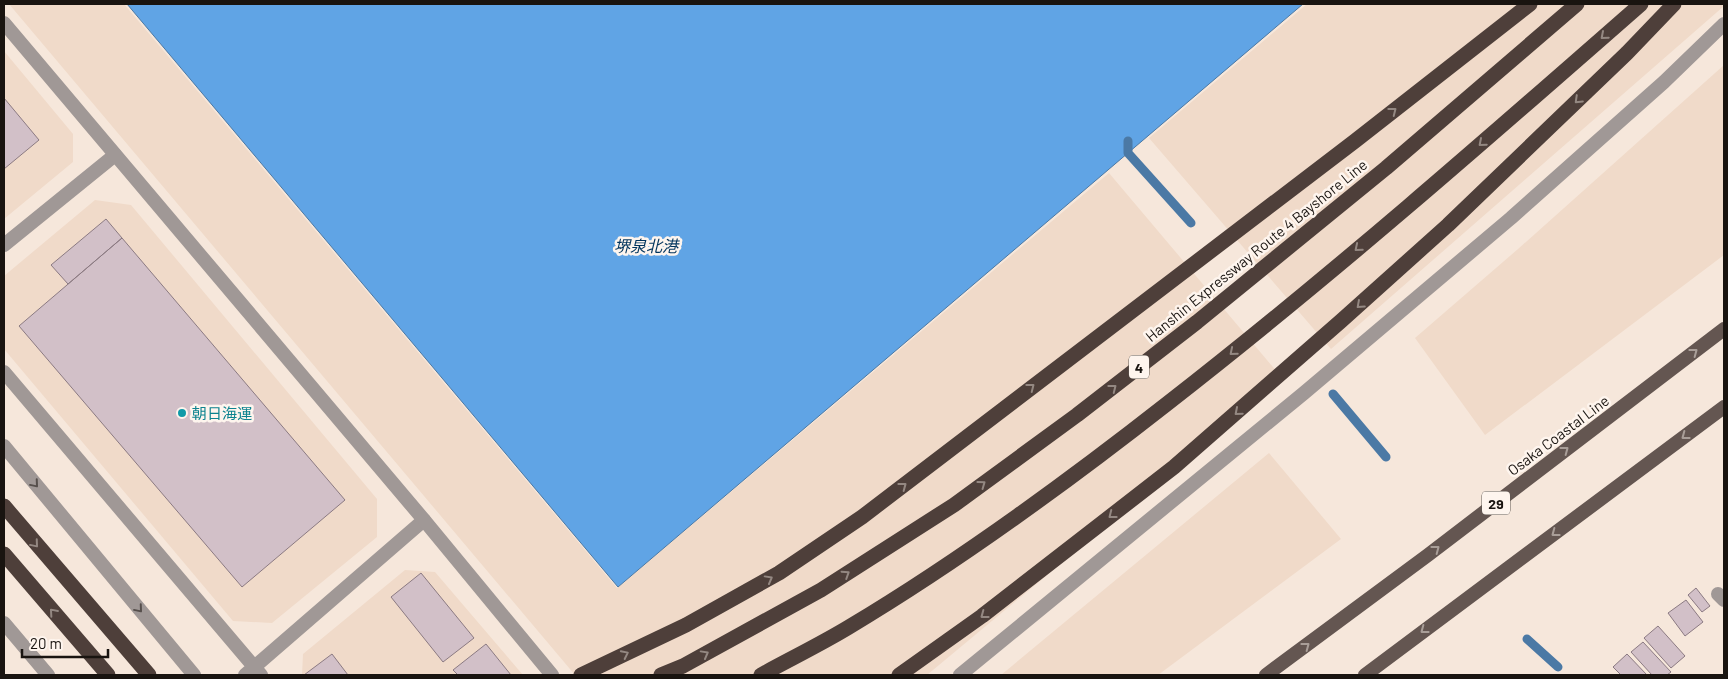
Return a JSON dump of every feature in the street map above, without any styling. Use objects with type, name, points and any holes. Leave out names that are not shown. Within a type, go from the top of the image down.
[{"type":"highway","points":[[581,675],[686,625],[779,574],[862,517],[1530,4]]},
{"type":"highway","name":"Hanshin Expressway Route 4 Bayshore Line","points":[[661,675],[683,666],[821,590],[954,505],[1077,415],[1197,322],[1386,168],[1577,4]]},
{"type":"highway","points":[[761,675],[849,627],[979,544],[1104,453],[1226,358],[1418,199],[1641,4]]},
{"type":"highway","points":[[899,675],[982,616],[1182,460],[1448,225],[1627,53],[1674,4]]},
{"type":"highway","points":[[4,506],[149,675]]},
{"type":"highway","points":[[4,554],[108,675]]},
{"type":"main road","name":"Osaka Coastal Line","points":[[1266,675],[1428,555],[1724,329]]},
{"type":"main road","points":[[1365,675],[1724,407]]},
{"type":"street","points":[[4,23],[424,520],[552,675]]},
{"type":"street","points":[[960,675],[1304,393],[1511,218],[1664,82],[1724,24]]},
{"type":"street","points":[[4,245],[115,156]]},
{"type":"street","points":[[4,372],[253,673],[424,520]]},
{"type":"street","points":[[4,446],[194,675]]},
{"type":"street","points":[[4,623],[48,675]]},
{"type":"shaded area","points":[[9,4],[124,4],[617,588],[1109,173],[1283,379],[927,675],[575,675]]},
{"type":"shaded area","points":[[1307,4],[1724,4],[1724,6],[1331,349],[1149,138]]},
{"type":"shaded area","points":[[4,51],[73,134],[73,162],[4,219]]},
{"type":"shaded area","points":[[1724,65],[1724,255],[1485,435],[1415,338]]},
{"type":"shaded area","points":[[95,200],[131,205],[377,499],[377,537],[272,623],[233,621],[4,349],[4,276]]},
{"type":"shaded area","points":[[1269,453],[1341,539],[1158,675],[1001,675]]},
{"type":"shaded area","points":[[405,570],[435,572],[523,675],[302,675],[303,654]]},
{"type":"water","name":"堺泉北港","points":[[127,4],[1303,4],[618,587]]},
{"type":"building","points":[[4,98],[39,140],[4,169]]},
{"type":"building","points":[[106,219],[122,238],[68,284],[51,265]]},
{"type":"building","name":"朝日海運","points":[[122,238],[345,500],[242,587],[19,326]]},
{"type":"building","points":[[421,573],[474,638],[443,662],[391,597]]},
{"type":"building","points":[[1696,588],[1710,606],[1702,612],[1688,595]]},
{"type":"building","points":[[1686,600],[1703,622],[1685,636],[1668,613]]},
{"type":"building","points":[[1658,626],[1685,656],[1671,668],[1644,638]]},
{"type":"building","points":[[1643,642],[1671,672],[1667,675],[1652,675],[1631,652]]},
{"type":"building","points":[[486,644],[511,675],[458,675],[453,670]]},
{"type":"building","points":[[332,654],[348,675],[304,675]]},
{"type":"building","points":[[1627,654],[1647,675],[1621,675],[1613,667]]},
{"type":"waterway","points":[[1128,141],[1128,153],[1191,223]]},
{"type":"waterway","points":[[1333,394],[1386,457]]},
{"type":"waterway","points":[[1527,639],[1558,667]]},
{"type":"place","name":"朝日海運","points":[[182,413]]}]
